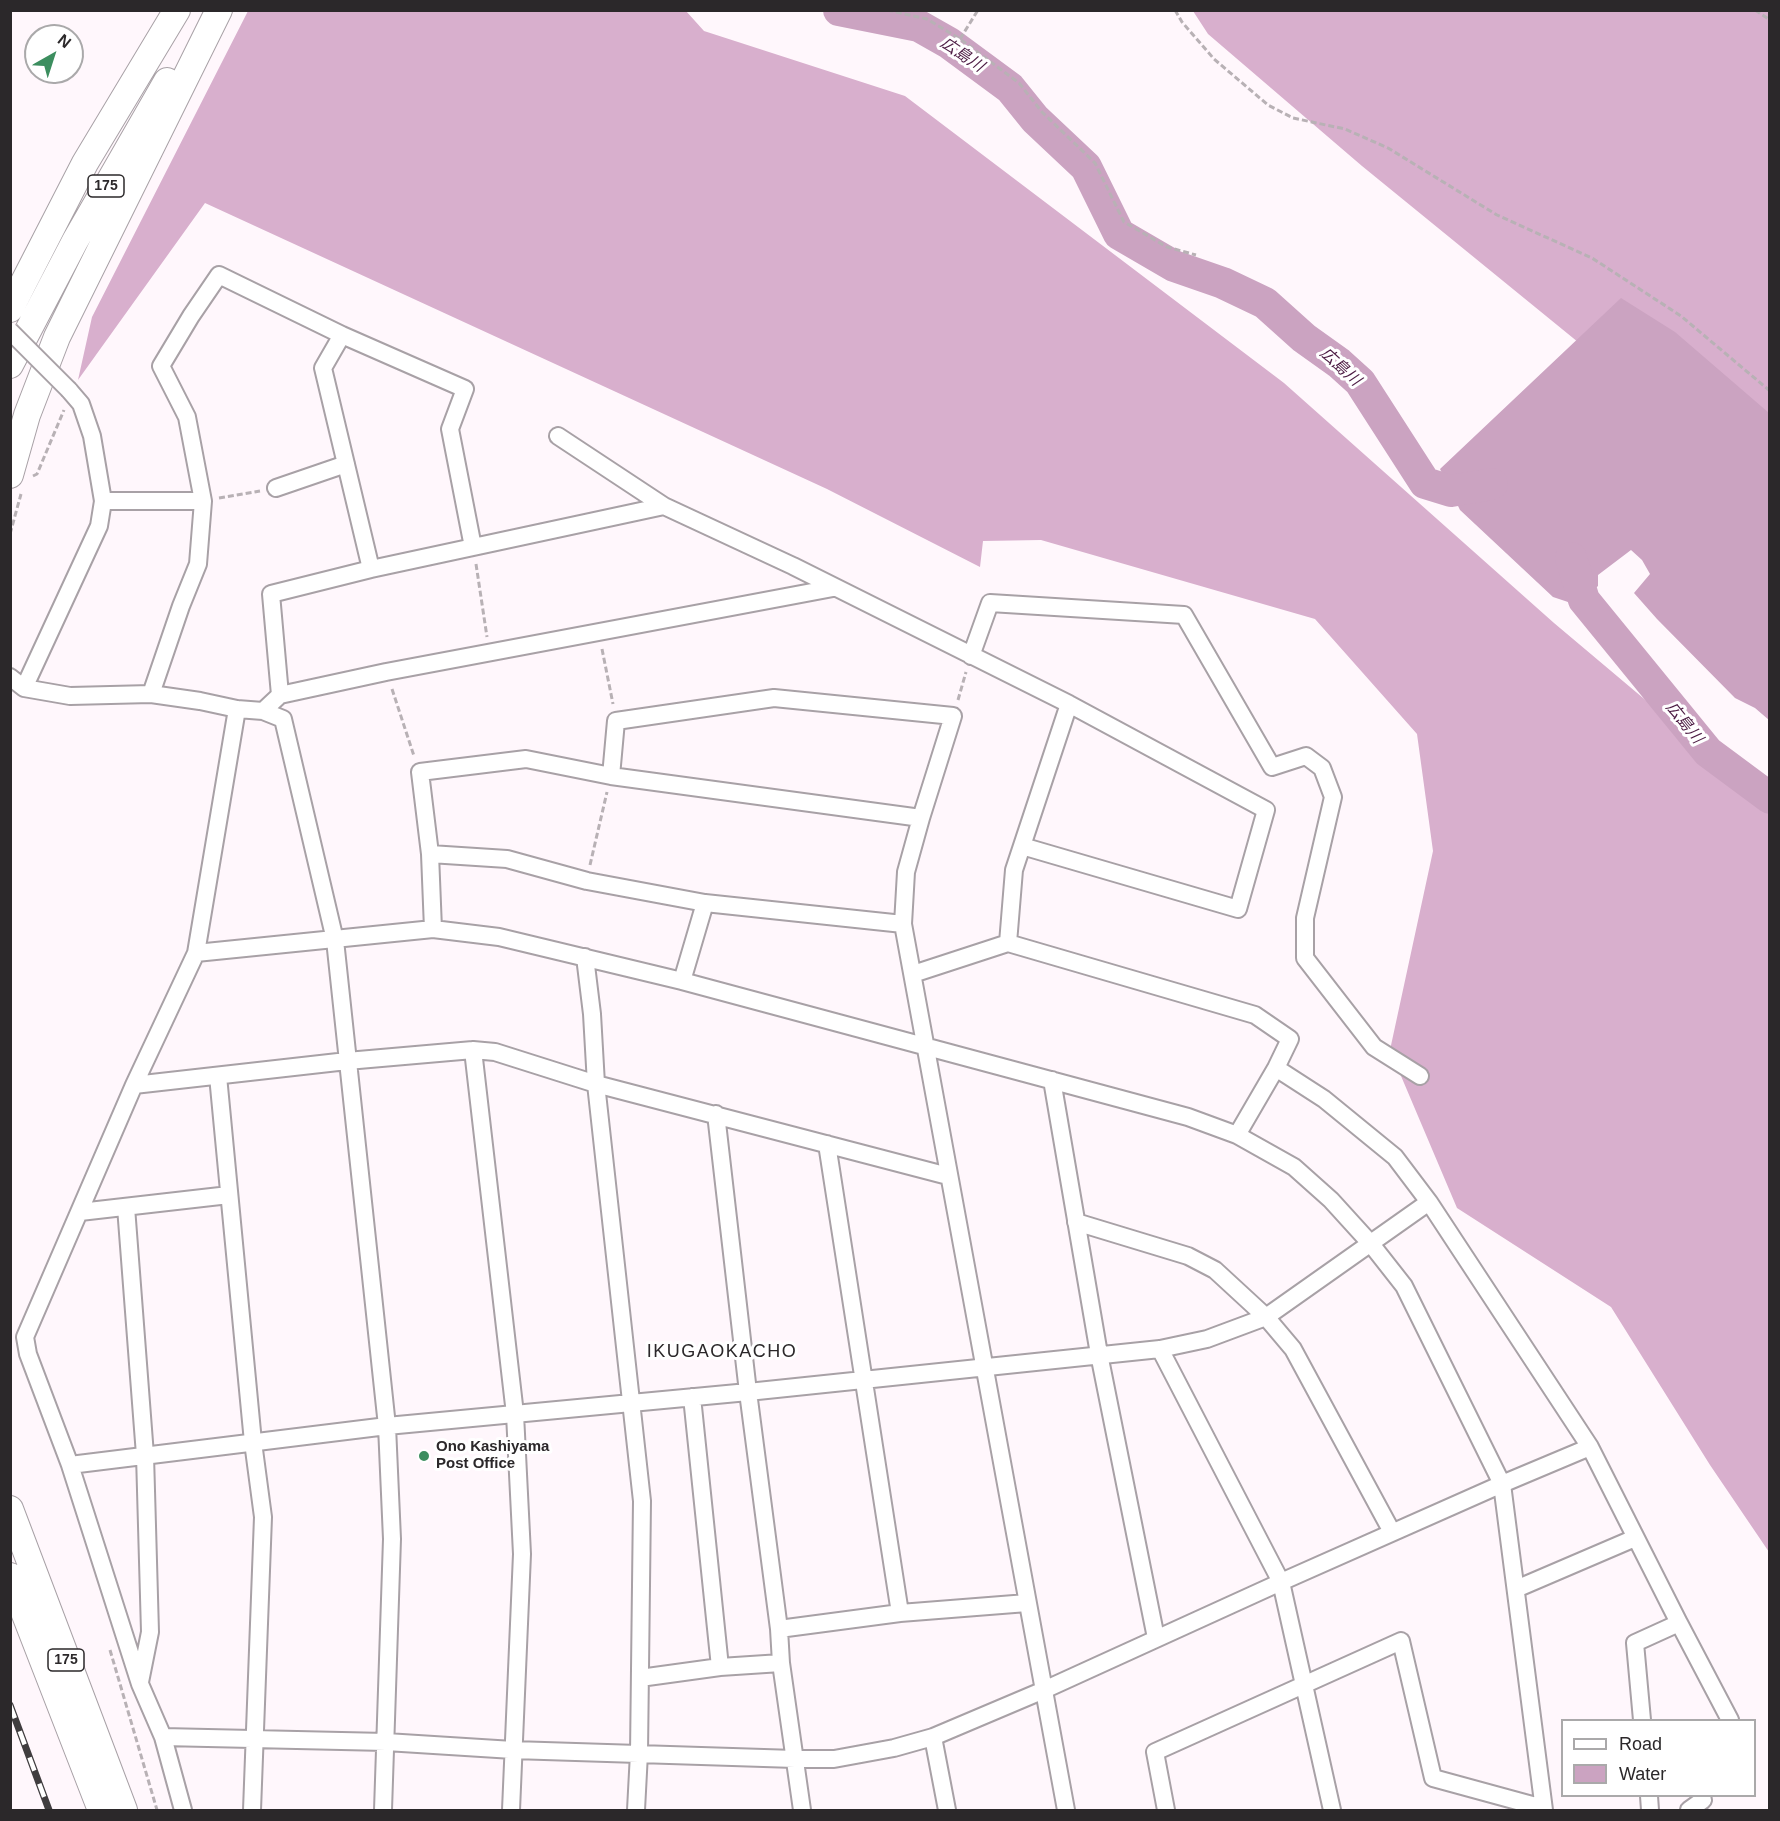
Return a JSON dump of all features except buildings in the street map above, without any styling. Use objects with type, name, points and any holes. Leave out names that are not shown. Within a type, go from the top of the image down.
[{"type":"highway","points":[[137,77],[165,10]]},
{"type":"highway","name":"175","points":[[10,309],[85,163],[177,10]]},
{"type":"highway","name":"175","points":[[10,364],[69,251],[208,10]]},
{"type":"highway","points":[[21,480],[27,415],[57,337],[219,10]]},
{"type":"highway","name":"175","points":[[10,1509],[124,1810]]},
{"type":"highway","name":"175","points":[[10,1576],[101,1810]]},
{"type":"street","points":[[151,694],[198,564],[203,501],[187,417],[161,366],[219,275],[342,335],[465,389],[450,429],[473,547]]},
{"type":"street","points":[[10,331],[81,404],[92,436],[104,501],[99,526],[24,688]]},
{"type":"street","points":[[342,335],[323,368],[371,569]]},
{"type":"street","points":[[558,435],[664,506],[793,566],[1069,704],[1266,810],[1238,909],[1022,846]]},
{"type":"street","points":[[276,488],[346,464]]},
{"type":"street","points":[[104,501],[203,501]]},
{"type":"street","points":[[280,695],[271,594],[371,569],[664,506]]},
{"type":"street","points":[[263,711],[280,695],[386,672],[833,588]]},
{"type":"street","points":[[971,656],[990,603],[1184,615],[1272,767],[1306,756],[1322,768],[1333,797],[1305,918],[1305,958],[1374,1047],[1420,1076]]},
{"type":"street","points":[[10,677],[24,688],[70,696],[151,694],[237,709],[263,711],[283,720],[335,940],[346,1061],[387,1426],[392,1539],[383,1810]]},
{"type":"street","points":[[610,776],[616,721],[774,698],[953,716],[906,872],[903,924],[1066,1810]]},
{"type":"street","points":[[1008,943],[1014,870],[1069,704]]},
{"type":"street","points":[[183,1810],[163,1737],[140,1684],[70,1465],[28,1354],[25,1337],[134,1085],[196,953],[237,709]]},
{"type":"street","points":[[433,929],[430,854],[420,772],[526,759],[610,776],[921,818]]},
{"type":"street","points":[[430,854],[507,859],[587,881],[705,903],[903,924]]},
{"type":"street","points":[[682,981],[705,903]]},
{"type":"street","points":[[196,953],[433,929],[499,937],[682,981],[1188,1117],[1237,1135],[1294,1167],[1331,1200],[1371,1244],[1404,1286],[1502,1484],[1544,1809],[1434,1778],[1401,1641],[1155,1752],[1166,1810]]},
{"type":"street","points":[[913,974],[1008,943],[1255,1016],[1290,1039],[1237,1135]]},
{"type":"street","points":[[585,957],[592,1014],[596,1084],[642,1501],[639,1753],[636,1810]]},
{"type":"street","points":[[134,1085],[346,1061],[472,1050],[495,1052],[596,1084],[948,1176]]},
{"type":"street","points":[[472,1050],[515,1414],[522,1554],[511,1810]]},
{"type":"street","points":[[1276,1068],[1324,1099],[1395,1157],[1429,1202],[1590,1447],[1729,1719]]},
{"type":"street","points":[[218,1076],[262,1516],[252,1810]]},
{"type":"street","points":[[1052,1080],[1100,1354],[1156,1638]]},
{"type":"street","points":[[716,1114],[748,1392],[802,1810]]},
{"type":"street","points":[[827,1144],[900,1613]]},
{"type":"street","points":[[80,1212],[230,1195]]},
{"type":"street","points":[[70,1465],[387,1426],[748,1392],[1160,1349],[1207,1339],[1266,1317],[1429,1202]]},
{"type":"street","points":[[126,1207],[145,1455],[150,1632],[140,1684]]},
{"type":"street","points":[[1076,1222],[1188,1256],[1215,1270],[1266,1317],[1293,1349],[1392,1532]]},
{"type":"street","points":[[1160,1349],[1281,1582],[1332,1810]]},
{"type":"street","points":[[692,1397],[720,1667]]},
{"type":"street","points":[[163,1737],[386,1742],[513,1750],[795,1759],[834,1759],[894,1748],[933,1737],[1044,1690],[1392,1532],[1590,1447]]},
{"type":"street","points":[[1516,1588],[1635,1538]]},
{"type":"street","points":[[779,1629],[900,1613],[1027,1603]]},
{"type":"street","points":[[1642,1719],[1635,1643],[1679,1623]]},
{"type":"street","points":[[640,1678],[720,1667],[782,1663]]},
{"type":"street","points":[[933,1737],[947,1810]]},
{"type":"street","points":[[1689,1810],[1703,1800]]},
{"type":"path","points":[[887,10],[927,19],[960,39],[1018,83],[1042,111],[1095,163],[1124,222],[1167,247],[1196,255]]},
{"type":"path","points":[[960,39],[978,10]]},
{"type":"path","points":[[1176,10],[1182,22],[1214,59],[1268,105],[1293,118],[1345,129],[1388,148],[1497,215],[1592,258],[1681,316],[1770,391]]},
{"type":"path","points":[[1755,10],[1770,20]]},
{"type":"path","points":[[10,534],[21,480],[37,474],[70,391]]},
{"type":"path","points":[[203,501],[276,488]]},
{"type":"path","points":[[473,547],[489,652]]},
{"type":"path","points":[[598,632],[616,721]]},
{"type":"path","points":[[953,716],[971,656]]},
{"type":"path","points":[[386,672],[420,772]]},
{"type":"path","points":[[587,881],[610,776]]},
{"type":"shaded area","points":[[248,11],[686,11],[704,31],[905,96],[1284,383],[1554,623],[1769,804],[1769,1552],[1710,1465],[1611,1307],[1457,1208],[1390,1050],[1433,851],[1417,734],[1315,619],[1041,540],[983,541],[980,567],[827,489],[205,203],[78,380],[92,317]]},
{"type":"shaded area","points":[[1193,11],[1769,11],[1769,501],[1362,166],[1208,34]]},
{"type":"water","points":[[1621,298],[1675,332],[1769,413],[1769,720],[1755,708],[1735,698],[1634,593],[1650,574],[1642,560],[1631,550],[1598,575],[1598,586],[1577,605],[1553,597],[1460,510],[1440,469]]},
{"type":"waterway","name":"広島川","points":[[839,10],[919,26],[949,43],[1010,88],[1035,119],[1086,167],[1119,234],[1174,266],[1223,283],[1265,303],[1304,338],[1339,363],[1360,382],[1425,483],[1451,491],[1492,484]]},
{"type":"waterway","name":"広島川","points":[[1571,558],[1584,600],[1708,752],[1770,798]]},
{"type":"railway","points":[[10,1705],[49,1810]]},
{"type":"place","name":"Ono Kashiyama Post Office","points":[[424,1456]]},
{"type":"district","name":"IKUGAOKACHO","points":[[722,1352]]}]
